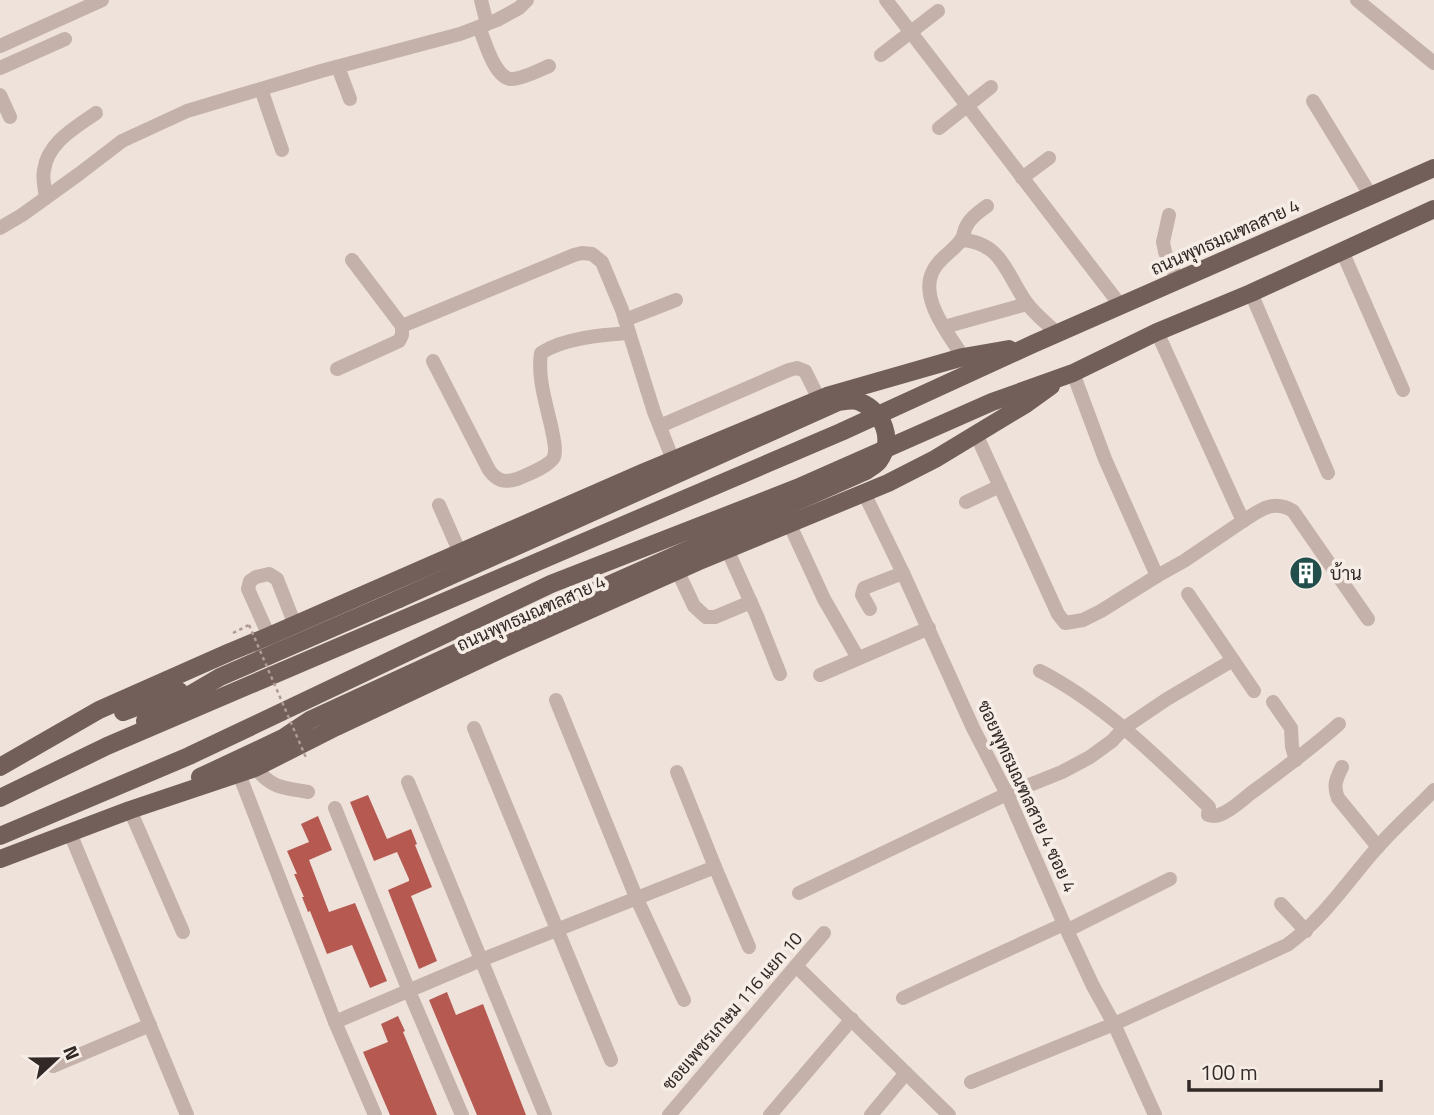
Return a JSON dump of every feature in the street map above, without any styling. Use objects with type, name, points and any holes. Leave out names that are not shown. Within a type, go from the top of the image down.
[{"type":"main road","name":"ถนนพุทธมณฑลสาย 4","points":[[0,798],[107,746],[841,432],[1033,344],[1434,168]]},
{"type":"main road","name":"ถนนพุทธมณฑลสาย 4","points":[[0,836],[189,756],[551,584],[797,488],[969,412],[1069,374],[1434,209]]},
{"type":"main road","name":"ถนนพุทธมณฑลสาย 4","points":[[0,767],[99,710],[819,399],[963,357],[1033,344]]},
{"type":"main road","name":"ถนนพุทธมณฑลสาย 4","points":[[0,859],[130,810],[247,771],[513,644],[677,570],[864,493],[935,459],[1026,404],[1069,374]]},
{"type":"main road","points":[[42,744],[220,677],[838,402],[858,400],[874,411],[882,421],[888,440],[878,463],[866,471],[310,720],[283,737],[186,784],[154,803]]},
{"type":"main road","points":[[107,746],[158,712],[220,677]]},
{"type":"main road","points":[[189,756],[310,720]]},
{"type":"street","points":[[0,46],[102,0]]},
{"type":"street","points":[[481,0],[483,26],[494,65],[499,73],[509,79],[518,78],[549,66]]},
{"type":"street","points":[[0,228],[46,198],[122,141],[149,127],[187,111],[483,26],[519,8],[527,0]]},
{"type":"street","points":[[886,0],[1121,306]]},
{"type":"street","points":[[1357,0],[1434,63]]},
{"type":"street","points":[[881,55],[938,12]]},
{"type":"street","points":[[0,68],[65,39]]},
{"type":"street","points":[[338,67],[350,99]]},
{"type":"street","points":[[939,128],[991,88]]},
{"type":"street","points":[[261,89],[282,150]]},
{"type":"street","points":[[0,95],[10,117]]},
{"type":"street","points":[[1313,101],[1371,196]]},
{"type":"street","points":[[46,198],[43,172],[48,153],[62,138],[96,113]]},
{"type":"street","points":[[1022,178],[1049,158]]},
{"type":"street","points":[[963,357],[933,308],[931,274],[961,240],[970,220],[987,205]]},
{"type":"street","points":[[1169,215],[1163,243],[1178,281]]},
{"type":"street","points":[[961,240],[975,240],[991,250],[999,258],[1027,304],[1058,334]]},
{"type":"street","points":[[1342,251],[1403,390]]},
{"type":"street","points":[[402,326],[582,253],[592,254],[602,262],[673,460]]},
{"type":"street","points":[[337,369],[399,341],[402,335],[402,326],[352,261]]},
{"type":"street","points":[[1251,292],[1328,473]]},
{"type":"street","points":[[433,361],[494,478],[503,482],[515,479],[548,464],[555,456],[542,383],[541,353],[551,347],[627,327],[676,300]]},
{"type":"street","points":[[944,327],[1027,304]]},
{"type":"street","points":[[1157,332],[1243,521]]},
{"type":"street","points":[[660,426],[797,368],[805,372],[819,399]]},
{"type":"street","points":[[1069,374],[1157,576]]},
{"type":"street","points":[[976,434],[1058,614],[1065,623],[1083,620],[1101,611],[1185,561],[1266,507],[1277,505],[1284,505],[1293,511],[1368,619]]},
{"type":"street","points":[[966,502],[1000,486]]},
{"type":"street","name":"ซอยพุทธมณฑลสาย 4 ซอย 4","points":[[864,493],[1155,1115]]},
{"type":"street","points":[[439,505],[460,553]]},
{"type":"street","points":[[789,523],[824,599],[858,658]]},
{"type":"street","points":[[727,549],[780,674]]},
{"type":"street","points":[[677,570],[694,606],[706,617],[715,617],[751,602]]},
{"type":"street","points":[[870,610],[862,595],[864,588],[903,573]]},
{"type":"street","points":[[269,636],[248,589],[250,581],[256,577],[269,574],[277,579],[295,625]]},
{"type":"street","points":[[1188,594],[1254,691]]},
{"type":"street","points":[[820,675],[929,628]]},
{"type":"street","points":[[799,892],[1007,794],[1062,772],[1090,757],[1112,741],[1124,728],[1167,699],[1233,660]]},
{"type":"street","points":[[1040,671],[1063,682],[1124,728],[1209,807],[1208,815],[1219,816],[1316,746],[1339,724]]},
{"type":"street","points":[[556,700],[636,897],[684,1000]]},
{"type":"street","points":[[1273,702],[1291,728],[1296,760]]},
{"type":"street","points":[[474,727],[611,1060]]},
{"type":"street","points":[[1342,767],[1335,783],[1338,798],[1378,847]]},
{"type":"street","points":[[247,771],[278,787],[308,792]]},
{"type":"street","points":[[247,771],[335,1022],[375,1115]]},
{"type":"street","points":[[677,772],[749,947]]},
{"type":"street","points":[[408,782],[545,1115]]},
{"type":"street","points":[[971,1082],[1114,1024],[1287,945],[1321,917],[1378,847],[1434,790]]},
{"type":"street","points":[[335,808],[462,1115]]},
{"type":"street","points":[[130,810],[183,932]]},
{"type":"street","points":[[70,833],[187,1115]]},
{"type":"street","points":[[335,1022],[481,960],[715,867]]},
{"type":"street","points":[[903,998],[1170,879]]},
{"type":"street","points":[[1281,904],[1304,932]]},
{"type":"street","name":"ซอยเพชรเกษม 116 แยก 10","points":[[669,1115],[824,933]]},
{"type":"street","points":[[796,966],[949,1115]]},
{"type":"street","points":[[770,1115],[852,1019]]},
{"type":"street","points":[[52,1066],[150,1025]]},
{"type":"street","points":[[871,1115],[906,1073]]},
{"type":"path","points":[[249,625],[307,760]]},
{"type":"building","points":[[368,795],[387,839],[411,829],[432,887],[411,896],[437,961],[419,969],[388,890],[409,879],[397,852],[374,861],[350,802]]},
{"type":"building","points":[[318,816],[332,850],[309,860],[329,912],[355,903],[387,981],[370,988],[352,945],[327,954],[302,897],[294,874],[297,874],[287,851],[309,842],[301,824]]},
{"type":"building","points":[[447,992],[456,1015],[483,1004],[526,1115],[477,1115],[429,1000]]},
{"type":"building","points":[[398,1016],[437,1115],[390,1115],[363,1052],[388,1042],[381,1024]]},
{"type":"place","name":"บ้าน","points":[[1306,573]]}]
